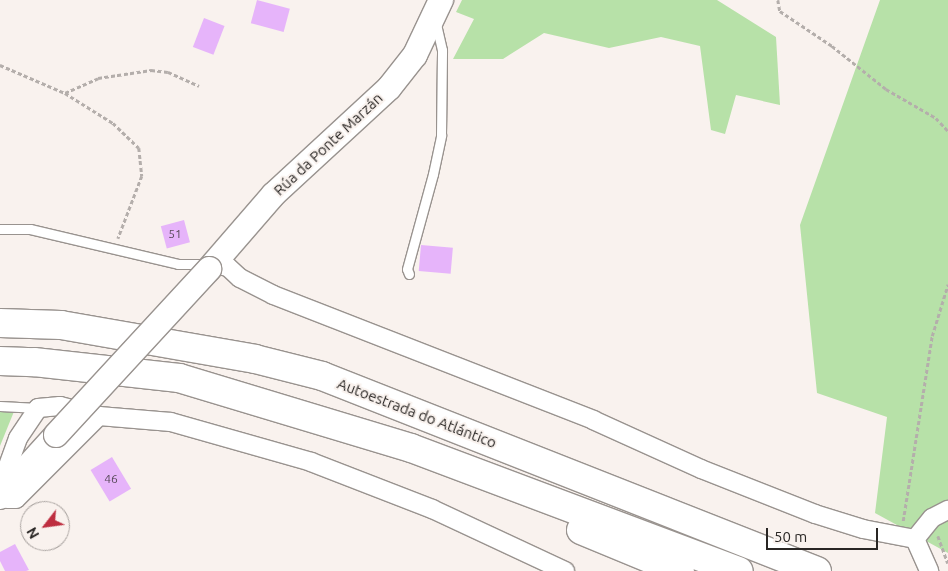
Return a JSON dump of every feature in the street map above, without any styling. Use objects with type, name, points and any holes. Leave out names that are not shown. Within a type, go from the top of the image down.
[{"type":"highway","name":"Autoestrada do Atlántico","points":[[0,323],[61,325],[255,359],[322,376],[817,571]]},
{"type":"highway","points":[[0,361],[34,362],[179,378],[411,448],[739,571]]},
{"type":"highway","points":[[411,448],[468,483],[680,571]]},
{"type":"street","name":"Rúa da Ponte Marzán","points":[[1,496],[211,267],[273,195],[389,88],[415,55],[438,9]]},
{"type":"street","points":[[211,267],[228,267],[240,278],[273,295],[593,420],[701,469],[815,514],[863,529],[908,537],[940,514]]},
{"type":"street","points":[[99,416],[16,499],[8,499],[1,496],[5,474],[18,438],[38,408],[60,406],[99,416],[171,422],[311,462],[432,509],[565,571]]},
{"type":"street","points":[[908,537],[929,571]]},
{"type":"lane","name":"Rúa da Ponte Marzán","points":[[409,274],[407,269],[433,174],[440,135],[442,50],[438,9]]},
{"type":"lane","points":[[0,228],[30,229],[178,264],[211,267]]},
{"type":"lane","points":[[0,406],[38,408]]},
{"type":"path","points":[[778,0],[780,11],[832,46],[886,89],[936,118],[948,131]]},
{"type":"path","points":[[0,65],[65,93],[113,123],[139,148],[142,176],[115,250]]},
{"type":"path","points":[[65,93],[98,78],[151,70],[168,72],[199,86]]},
{"type":"path","points":[[908,537],[932,336],[948,284]]},
{"type":"path","points":[[940,514],[948,563]]},
{"type":"green space","points":[[462,0],[717,0],[776,37],[780,105],[736,95],[725,134],[711,130],[700,46],[661,37],[609,48],[544,33],[503,59],[453,59],[474,19],[456,12]]},
{"type":"green space","points":[[880,0],[948,0],[948,553],[875,513],[887,417],[817,393],[800,225]]},
{"type":"green space","points":[[15,409],[0,446],[0,410]]},
{"type":"building","points":[[257,0],[290,9],[284,32],[251,23]]},
{"type":"building","points":[[204,18],[225,26],[213,55],[193,47]]},
{"type":"building","points":[[184,220],[190,242],[167,248],[161,226]]},
{"type":"building","points":[[421,245],[453,248],[451,274],[419,271]]},
{"type":"building","points":[[112,457],[131,489],[110,502],[91,470]]},
{"type":"building","points":[[15,544],[29,570],[5,571],[0,561],[0,552]]}]
